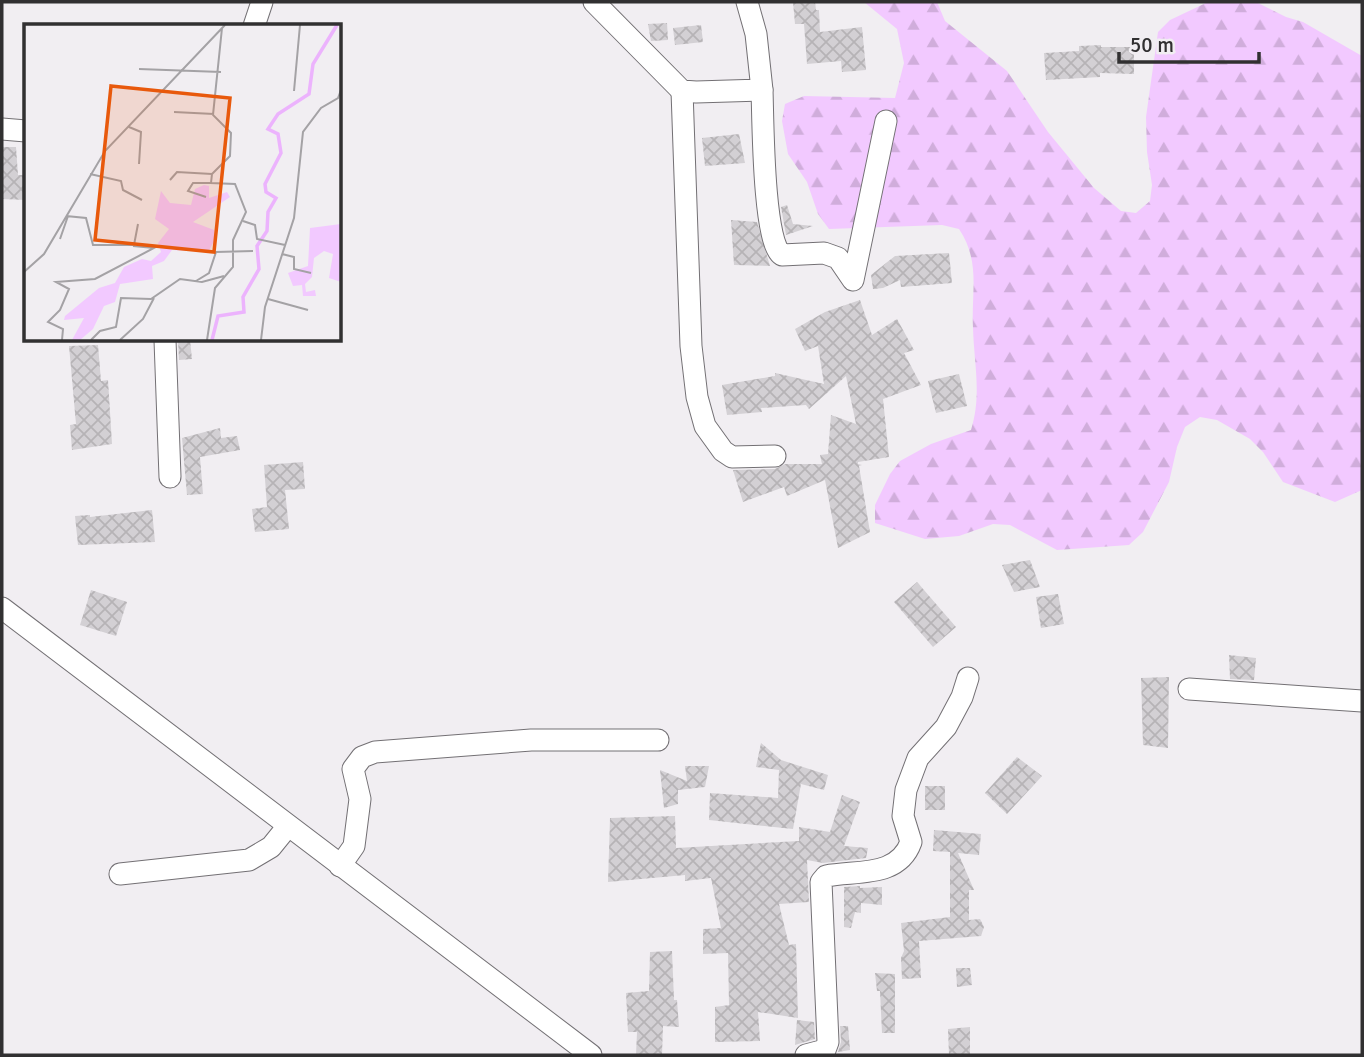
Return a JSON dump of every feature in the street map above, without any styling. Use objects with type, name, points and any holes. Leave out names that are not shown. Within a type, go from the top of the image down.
[{"type":"street","points":[[255,24],[262,2]]},
{"type":"street","points":[[594,2],[682,91],[762,90]]},
{"type":"street","points":[[747,2],[756,34],[774,247],[782,255],[824,253],[838,258],[853,280],[886,121]]},
{"type":"street","points":[[682,91],[691,346],[697,397],[705,426],[723,451],[732,457],[775,456]]},
{"type":"street","points":[[2,129],[24,131]]},
{"type":"street","points":[[164,341],[170,477]]},
{"type":"street","points":[[2,608],[591,1055]]},
{"type":"street","points":[[806,1055],[825,1050],[828,1042],[821,917],[823,877],[893,866],[902,859],[911,842],[903,816],[903,805],[918,758],[946,727],[962,697],[968,678]]},
{"type":"street","points":[[1189,690],[1362,701]]},
{"type":"street","points":[[340,866],[354,846],[360,799],[353,769],[362,757],[375,752],[531,740],[658,740]]},
{"type":"street","points":[[120,874],[249,860],[271,847],[288,826]]},
{"type":"green space","points":[[864,2],[937,2],[945,21],[1007,71],[1048,132],[1094,188],[1121,211],[1136,213],[1150,201],[1152,185],[1146,117],[1158,32],[1170,20],[1208,2],[1256,2],[1303,22],[1362,56],[1362,490],[1335,502],[1283,482],[1263,452],[1250,439],[1217,420],[1200,417],[1185,427],[1169,482],[1143,532],[1129,545],[1057,550],[1010,525],[993,524],[959,536],[925,539],[875,523],[875,505],[890,474],[900,461],[931,444],[971,430],[976,404],[976,379],[973,265],[966,241],[959,229],[942,225],[829,229],[818,214],[807,182],[788,154],[782,121],[785,104],[804,96],[895,98],[904,63],[897,29]]},
{"type":"building","points":[[793,2],[815,2],[816,10],[819,10],[820,32],[862,27],[866,70],[842,72],[841,61],[807,64],[804,24],[795,24]]},
{"type":"building","points":[[667,23],[668,40],[651,41],[648,24]]},
{"type":"building","points":[[701,25],[703,42],[675,45],[673,28]]},
{"type":"building","points":[[1079,46],[1134,47],[1134,74],[1100,73],[1100,77],[1046,80],[1044,53],[1079,51]]},
{"type":"building","points":[[739,134],[745,163],[705,166],[702,138]]},
{"type":"building","points":[[2,147],[16,147],[18,175],[24,175],[24,200],[2,199]]},
{"type":"building","points":[[787,205],[793,224],[813,226],[786,235],[781,207]]},
{"type":"building","points":[[731,220],[757,222],[770,266],[734,265]]},
{"type":"building","points":[[949,253],[952,283],[901,287],[900,280],[883,288],[873,289],[871,275],[895,256]]},
{"type":"building","points":[[860,300],[872,335],[897,319],[914,350],[904,353],[921,385],[883,399],[889,457],[858,462],[862,465],[859,466],[870,532],[838,548],[825,480],[787,496],[784,487],[743,502],[733,470],[775,469],[785,464],[822,464],[820,455],[828,454],[831,415],[856,424],[846,376],[809,409],[806,405],[761,408],[762,412],[727,415],[722,385],[775,376],[775,373],[824,384],[818,346],[805,351],[795,329],[825,312]]},
{"type":"building","points":[[178,341],[190,341],[192,359],[179,360]]},
{"type":"building","points":[[98,345],[101,381],[108,380],[112,444],[72,450],[70,425],[76,424],[69,346]]},
{"type":"building","points":[[959,374],[967,406],[936,413],[928,381]]},
{"type":"building","points":[[220,428],[221,438],[237,436],[240,450],[200,457],[203,494],[187,495],[182,438]]},
{"type":"building","points":[[303,462],[305,489],[285,490],[289,529],[255,532],[252,509],[267,507],[264,465]]},
{"type":"building","points":[[152,510],[155,542],[78,545],[75,516],[90,517]]},
{"type":"building","points":[[1030,560],[1040,587],[1014,592],[1002,565]]},
{"type":"building","points":[[917,582],[956,627],[933,647],[894,602]]},
{"type":"building","points":[[91,590],[127,602],[116,636],[80,625]]},
{"type":"building","points":[[1058,594],[1064,624],[1041,628],[1036,597]]},
{"type":"building","points":[[1229,655],[1256,658],[1254,680],[1230,679]]},
{"type":"building","points":[[1169,677],[1168,748],[1143,745],[1141,678]]},
{"type":"building","points":[[761,743],[781,760],[828,775],[824,790],[801,784],[793,829],[709,820],[710,793],[778,798],[779,770],[756,767]]},
{"type":"building","points":[[1017,757],[1042,776],[1007,814],[985,793]]},
{"type":"building","points":[[685,766],[709,766],[705,787],[678,790],[678,804],[664,808],[660,770],[687,781]]},
{"type":"building","points":[[925,786],[945,786],[945,810],[925,810]]},
{"type":"building","points":[[842,795],[860,802],[844,846],[868,848],[866,858],[823,863],[807,860],[809,902],[779,904],[789,945],[796,944],[798,1018],[758,1012],[760,1041],[715,1042],[715,1007],[729,1005],[728,953],[703,954],[703,929],[721,928],[711,878],[685,881],[685,875],[608,882],[610,818],[675,816],[676,848],[799,841],[799,827],[830,832]]},
{"type":"building","points":[[934,830],[981,834],[979,855],[958,853],[974,890],[969,890],[969,920],[980,919],[984,927],[981,936],[919,941],[921,978],[902,979],[901,958],[904,951],[901,923],[950,917],[950,852],[933,851]]},
{"type":"building","points":[[844,887],[882,887],[882,905],[861,903],[861,913],[855,912],[851,928],[844,927]]},
{"type":"building","points":[[672,951],[674,1000],[677,1000],[679,1027],[663,1026],[662,1055],[636,1055],[637,1032],[628,1032],[626,993],[649,991],[650,952]]},
{"type":"building","points":[[956,968],[970,968],[972,985],[957,987]]},
{"type":"building","points":[[875,973],[895,974],[895,1033],[882,1033],[880,991],[877,991]]},
{"type":"building","points":[[797,1020],[814,1022],[815,1039],[795,1045]]},
{"type":"building","points":[[840,1026],[848,1026],[850,1050],[838,1052],[841,1042]]},
{"type":"building","points":[[970,1027],[970,1055],[949,1055],[948,1029]]}]
